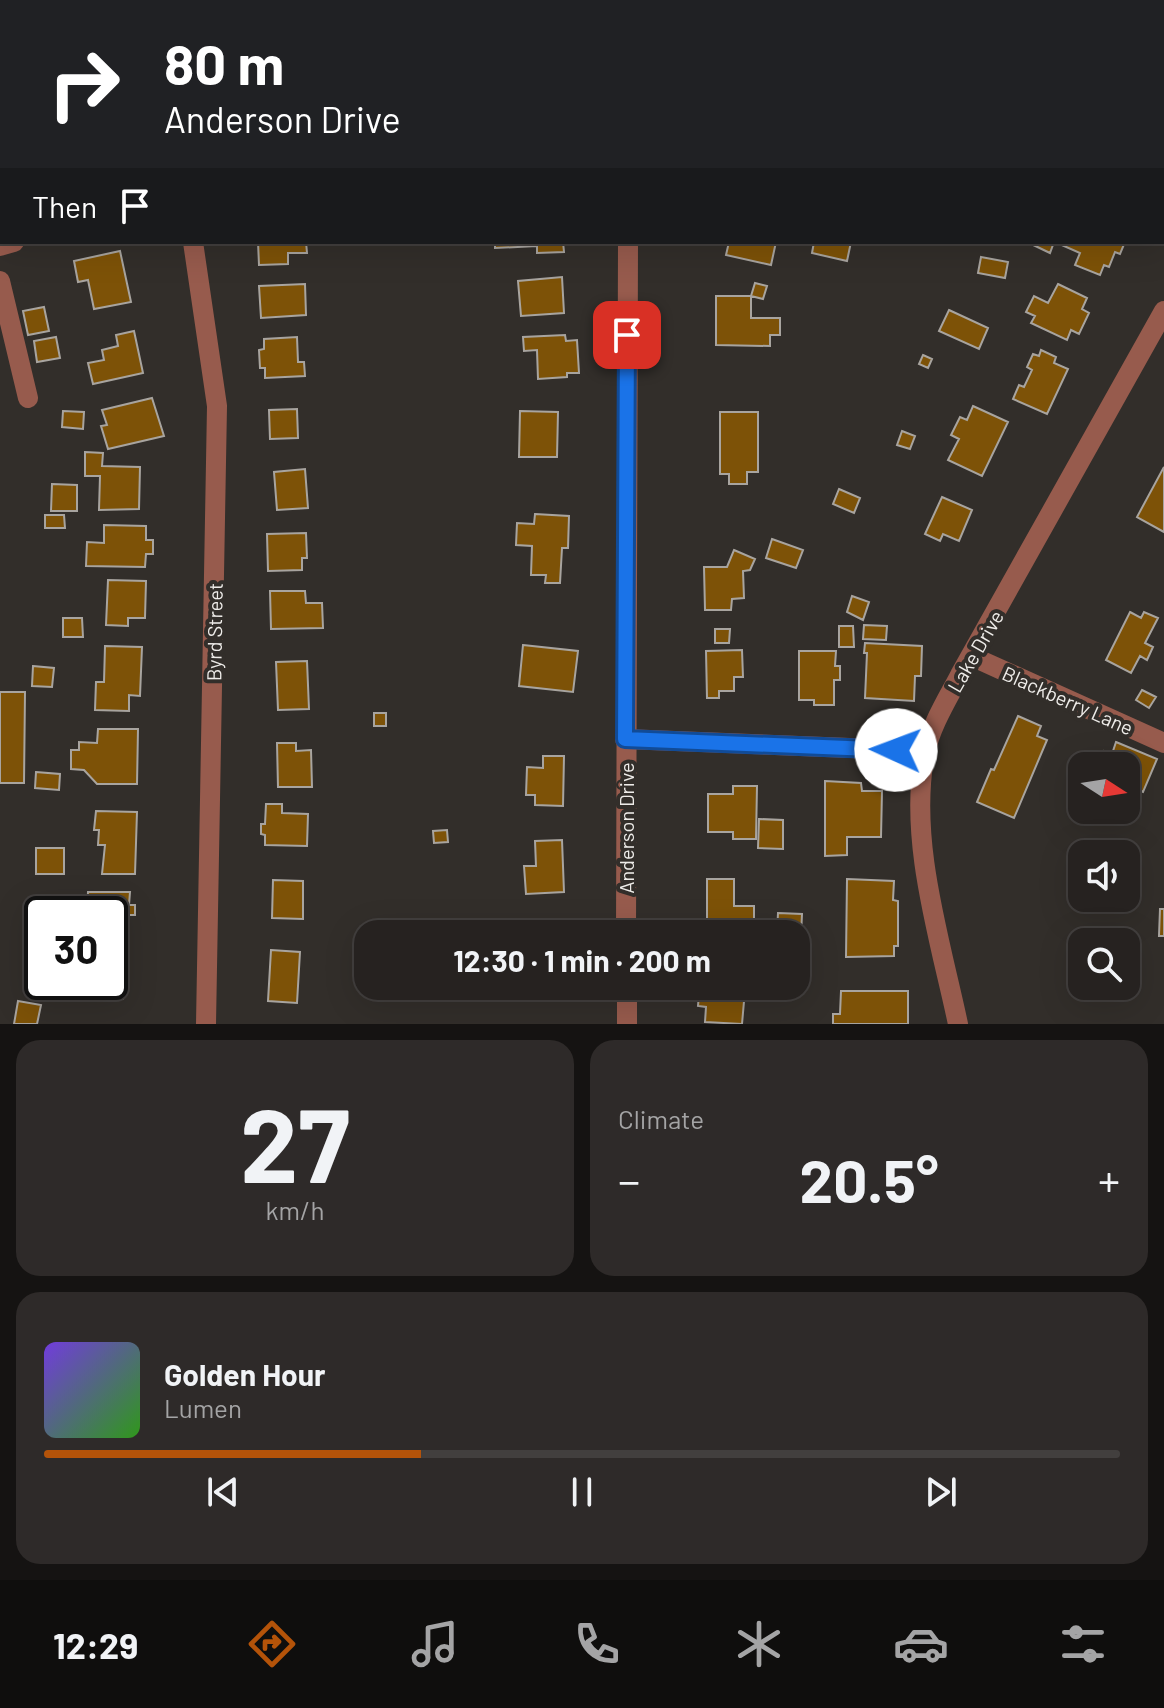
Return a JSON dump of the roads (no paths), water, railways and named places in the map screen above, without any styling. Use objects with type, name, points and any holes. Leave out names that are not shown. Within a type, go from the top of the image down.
[{"type":"street","name":"Byrd Street","points":[[193,244],[217,406],[206,1024]]},
{"type":"street","name":"Anderson Drive","points":[[626,920],[628,244]]},
{"type":"street","points":[[0,281],[28,398]]},
{"type":"street","name":"Lake Drive","points":[[958,1024],[925,863],[920,795],[926,751],[938,715],[1164,311]]},
{"type":"street","name":"Blackberry Lane","points":[[971,656],[1164,743]]},
{"type":"street","points":[[625,739],[926,751]]},
{"type":"street","points":[[627,1000],[627,1024]]}]
